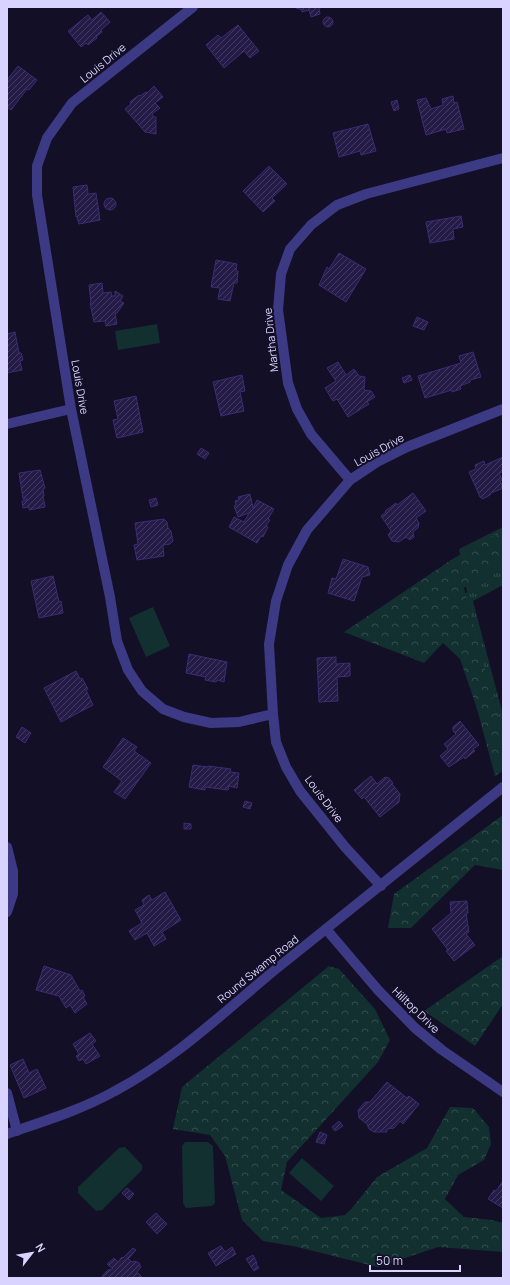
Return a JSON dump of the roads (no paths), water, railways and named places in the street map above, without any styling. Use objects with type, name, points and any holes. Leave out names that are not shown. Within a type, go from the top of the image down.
[{"type":"street","name":"Louis Drive","points":[[193,7],[72,102],[47,138],[37,166],[37,195],[40,222],[71,409],[110,597],[117,641],[128,670],[142,691],[163,708],[184,717],[211,723],[239,722],[273,714]]},
{"type":"street","name":"Martha Drive","points":[[350,480],[311,434],[297,409],[288,383],[278,310],[280,274],[290,249],[311,225],[337,205],[366,194],[503,158]]},
{"type":"street","points":[[7,424],[71,409]]},
{"type":"street","name":"Louis Drive","points":[[381,886],[345,847],[300,791],[286,767],[276,742],[269,644],[276,601],[288,565],[307,530],[350,480],[377,462],[407,447],[503,409]]},
{"type":"street","name":"Round Swamp Road","points":[[12,1133],[77,1110],[147,1073],[181,1048],[503,787]]},
{"type":"street","points":[[7,847],[13,871],[13,894],[7,912]]},
{"type":"street","name":"Hilltop Drive","points":[[326,929],[378,990],[415,1028],[442,1050],[503,1092]]},
{"type":"street","points":[[7,1093],[12,1133]]}]
